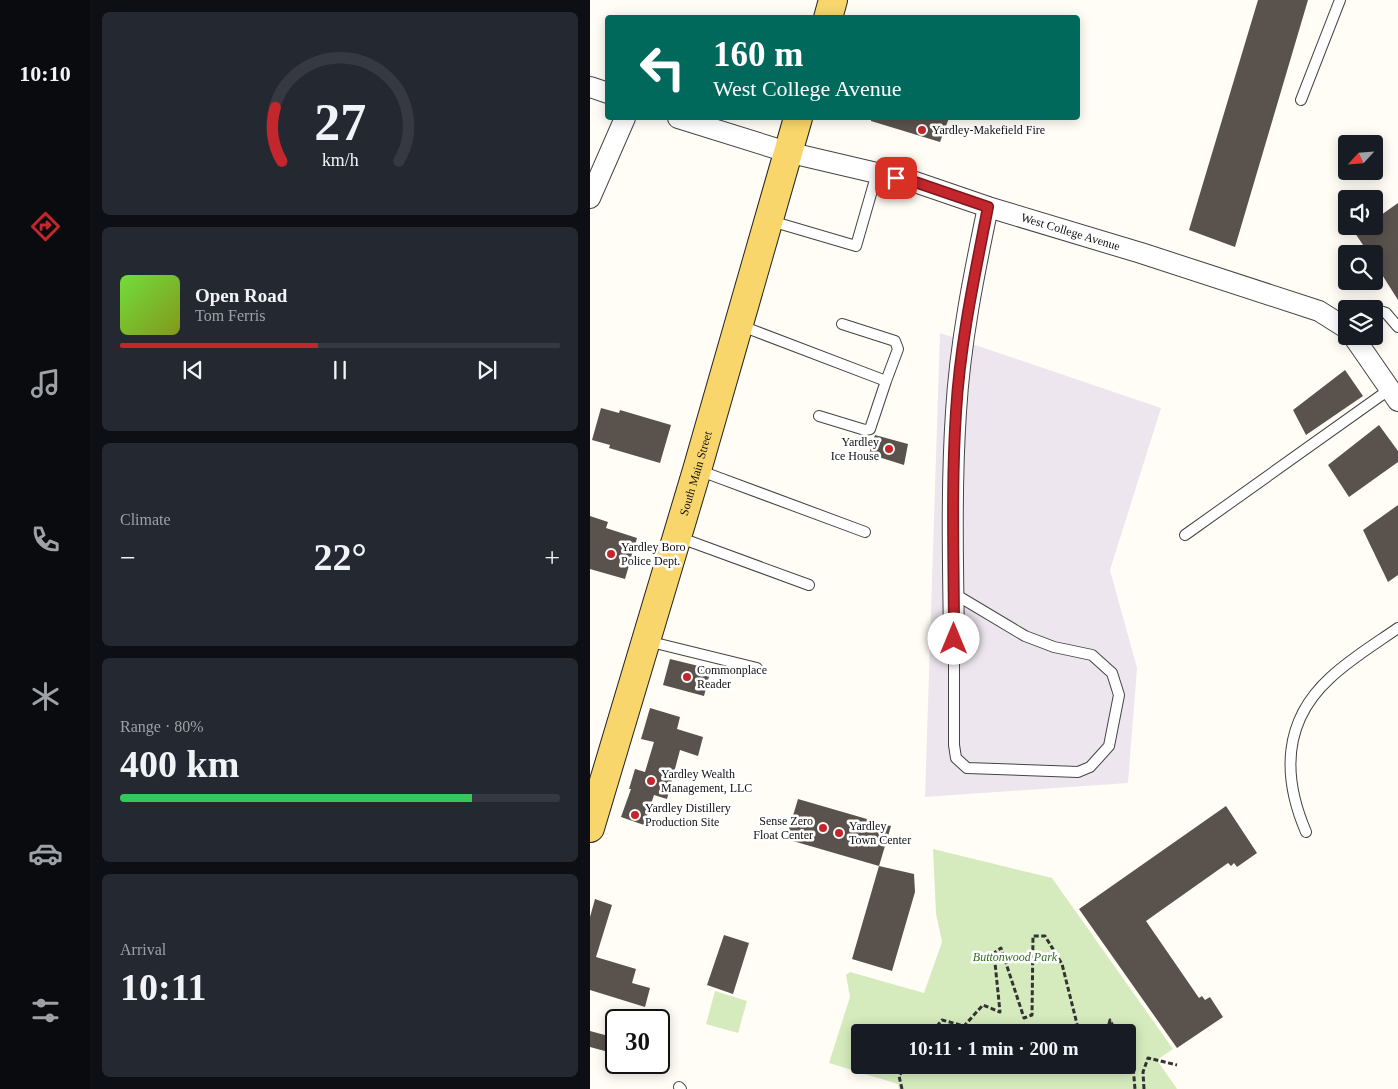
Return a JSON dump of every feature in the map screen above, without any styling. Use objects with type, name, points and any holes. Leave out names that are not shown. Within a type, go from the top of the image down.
[{"type":"main road","points":[[829,15],[833,0]]},
{"type":"main road","name":"South Main Street","points":[[590,828],[697,470],[767,220],[797,120]]},
{"type":"street","points":[[590,198],[624,120]]},
{"type":"street","name":"West College Avenue","points":[[684,120],[787,152],[915,182],[988,207],[1141,253],[1338,319]]},
{"type":"street","points":[[954,639],[953,474],[956,411],[974,279],[988,207]]},
{"type":"street","points":[[1360,345],[1394,395]]},
{"type":"lane","points":[[1301,100],[1340,0]]},
{"type":"lane","points":[[767,220],[856,246],[877,174]]},
{"type":"lane","points":[[1383,312],[1398,327]]},
{"type":"lane","points":[[819,416],[865,430],[870,429],[898,349],[894,341],[842,324]]},
{"type":"lane","points":[[738,325],[886,381]]},
{"type":"lane","points":[[1185,535],[1394,395]]},
{"type":"lane","points":[[697,470],[865,532]]},
{"type":"lane","points":[[677,536],[809,585]]},
{"type":"lane","points":[[954,593],[1025,636],[1054,646],[1092,655],[1112,673],[1118,695],[1109,746],[1090,767],[1078,772],[968,768],[956,758],[954,745],[954,639]]},
{"type":"lane","points":[[1306,832],[1290,782],[1289,758],[1296,725],[1311,698],[1330,678],[1360,654],[1398,628]]},
{"type":"lane","points":[[646,641],[757,668]]},
{"type":"path","points":[[966,1024],[983,1005],[1000,1012],[994,954],[1001,948],[1024,1018],[1032,1014],[1033,936],[1045,936],[1062,964],[1077,1024]]},
{"type":"path","points":[[939,1024],[942,1020],[957,1024]]},
{"type":"path","points":[[1144,1089],[1143,1072],[1148,1058],[1177,1065]]},
{"type":"path","points":[[900,1074],[902,1089]]},
{"type":"path","points":[[1134,1074],[1135,1089]]},
{"type":"shaded area","points":[[940,333],[1161,408],[1110,570],[1137,668],[1128,783],[925,797]]},
{"type":"green space","name":"Buttonwood Park","points":[[933,849],[1052,878],[1173,1049],[1157,1060],[1177,1089],[899,1089],[898,1084],[865,1074],[1136,1074],[1136,1024],[851,1024],[851,1070],[829,1063],[850,997],[846,975],[850,972],[924,993],[942,942],[936,914]]},
{"type":"green space","points":[[715,991],[747,1001],[738,1033],[706,1024]]},
{"type":"building","points":[[1258,0],[1308,0],[1235,247],[1189,230]]},
{"type":"building","name":"Yardley-Makefield Fire","points":[[871,120],[948,120],[940,142]]},
{"type":"building","points":[[1398,203],[1398,300],[1383,276],[1383,245],[1363,245],[1356,235],[1383,235],[1383,214]]},
{"type":"building","points":[[1345,370],[1363,396],[1306,435],[1293,410]]},
{"type":"building","points":[[601,408],[619,413],[620,410],[671,425],[660,463],[609,448],[610,445],[592,440]]},
{"type":"building","points":[[1379,425],[1398,451],[1398,462],[1349,497],[1328,465]]},
{"type":"building","name":"Yardley Ice House","points":[[875,435],[908,444],[904,465],[869,454]]},
{"type":"building","points":[[1398,505],[1398,575],[1388,582],[1363,530]]},
{"type":"building","name":"Yardley Boro Police Dept.","points":[[590,516],[608,522],[606,528],[637,538],[625,579],[590,569]]},
{"type":"building","name":"Commonplace Reader","points":[[670,659],[711,669],[704,696],[663,685]]},
{"type":"building","points":[[650,708],[680,717],[677,729],[703,737],[698,756],[680,750],[667,799],[654,795],[644,825],[621,817],[631,789],[629,789],[635,769],[645,772],[654,742],[641,739]]},
{"type":"building","name":"Yardley Town Center","points":[[798,799],[891,826],[879,866],[786,839]]},
{"type":"building","points":[[1226,806],[1257,853],[1237,867],[1234,863],[1231,866],[1228,863],[1146,921],[1199,998],[1202,996],[1205,1000],[1210,997],[1223,1017],[1177,1048],[1079,909]]},
{"type":"building","name":"Yardley Town Center","points":[[879,866],[914,874],[915,892],[892,971],[852,959]]},
{"type":"building","points":[[595,899],[612,905],[596,957],[636,969],[632,983],[650,988],[645,1007],[590,990],[590,917]]},
{"type":"building","points":[[724,935],[749,943],[733,994],[707,985]]},
{"type":"building","points":[[590,1031],[605,1035],[605,1051],[590,1047]]},
{"type":"place","name":"Yardley-Makefield Fire","points":[[922,130]]},
{"type":"place","name":"Yardley Ice House","points":[[889,449]]},
{"type":"place","name":"Yardley Boro Police Dept.","points":[[611,554]]},
{"type":"place","name":"Commonplace Reader","points":[[687,677]]},
{"type":"place","name":"Yardley Wealth Management, LLC","points":[[651,781]]},
{"type":"place","name":"Yardley Distillery Production Site","points":[[635,815]]},
{"type":"place","name":"Sense Zero Float Center","points":[[823,828]]},
{"type":"place","name":"Yardley Town Center","points":[[839,833]]},
{"type":"route","points":[[896,178],[915,182],[988,207],[962,351],[956,411],[953,474],[954,639]]}]
